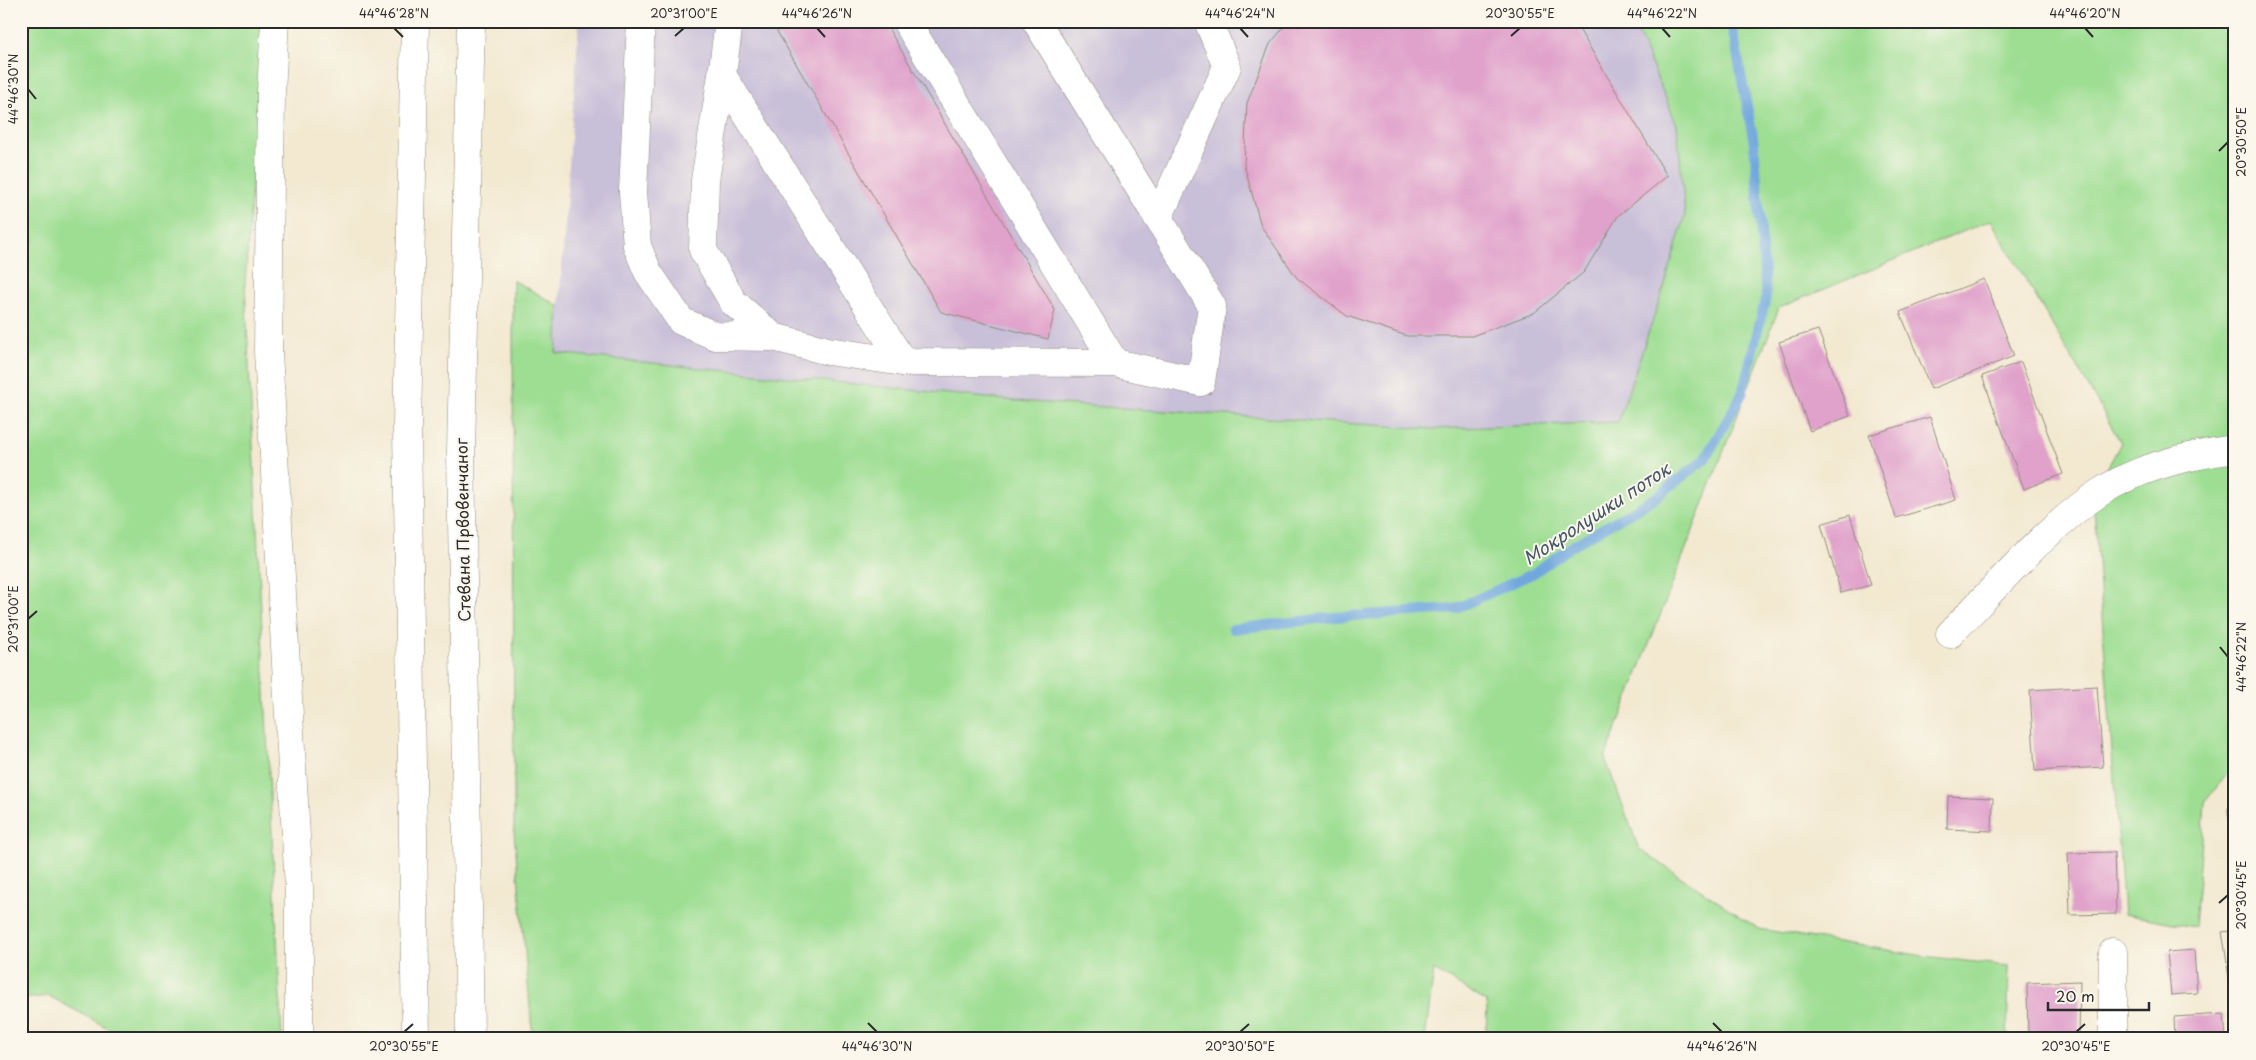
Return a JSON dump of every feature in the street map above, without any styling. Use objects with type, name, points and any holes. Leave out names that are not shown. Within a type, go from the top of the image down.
[{"type":"main road","points":[[275,21],[271,92],[268,352],[299,888],[299,1039]]},
{"type":"main road","points":[[415,21],[406,428],[416,1039]]},
{"type":"main road","name":"Стевана Првовенчаног","points":[[470,1039],[461,451],[471,21]]},
{"type":"main road","points":[[641,21],[633,192],[638,246],[648,272],[681,320],[715,336],[773,337],[828,351],[903,362],[1115,363],[1201,382],[1212,306],[1036,21]]},
{"type":"main road","points":[[728,21],[722,75],[705,180],[704,250],[733,302],[773,337]]},
{"type":"main road","points":[[906,21],[1115,363]]},
{"type":"main road","points":[[1158,218],[1227,67],[1208,21]]},
{"type":"main road","points":[[722,75],[903,362]]},
{"type":"main road","points":[[1950,634],[2043,539],[2098,493],[2122,480],[2154,467],[2201,454],[2235,449]]},
{"type":"main road","points":[[2113,952],[2113,1039]]},
{"type":"shaded area","points":[[579,21],[1633,21],[1677,125],[1685,215],[1665,284],[1618,422],[1433,429],[1016,401],[556,353]]},
{"type":"green space","points":[[21,21],[264,21],[245,283],[282,1039],[128,1039],[49,996],[21,999]]},
{"type":"green space","points":[[1633,21],[2235,21],[2235,767],[2232,766],[2205,803],[2195,927],[2124,914],[2093,494],[2121,443],[1991,220],[1779,308],[1605,758],[1639,849],[1759,929],[1924,956],[2009,966],[2007,1039],[1486,1039],[1487,1002],[1434,970],[1425,1039],[533,1039],[514,832],[513,280],[559,306],[556,353],[1016,401],[1433,429],[1618,422],[1665,284],[1685,215],[1677,125]]},
{"type":"building","points":[[771,21],[884,21],[1055,310],[1048,339],[941,312]]},
{"type":"building","points":[[1289,21],[1574,21],[1667,176],[1618,216],[1584,272],[1534,313],[1472,336],[1407,336],[1347,316],[1297,278],[1261,226],[1244,165],[1247,103],[1270,44]]},
{"type":"building","points":[[1984,279],[2014,356],[1931,389],[1900,312]]},
{"type":"building","points":[[1818,330],[1850,416],[1810,431],[1779,342]]},
{"type":"building","points":[[2021,362],[2063,474],[2024,489],[1982,376]]},
{"type":"building","points":[[1930,417],[1956,500],[1896,518],[1869,435]]},
{"type":"building","points":[[1850,515],[1871,585],[1841,593],[1821,524]]},
{"type":"building","points":[[2097,686],[2103,767],[2035,771],[2030,690]]},
{"type":"building","points":[[1948,796],[1993,798],[1992,831],[1947,829]]},
{"type":"building","points":[[2228,808],[2235,808],[2235,845],[2232,846]]},
{"type":"building","points":[[2114,852],[2116,914],[2070,915],[2068,853]]},
{"type":"building","points":[[2235,930],[2235,961],[2227,962],[2222,932]]},
{"type":"building","points":[[2194,950],[2197,993],[2171,995],[2167,952]]},
{"type":"building","points":[[2235,964],[2235,1003],[2233,1004],[2227,965]]},
{"type":"building","points":[[2080,981],[2079,1039],[2028,1039],[2027,983]]},
{"type":"building","points":[[2224,1014],[2226,1039],[2175,1039],[2174,1017]]},
{"type":"waterway","name":"Мокролушки поток","points":[[1233,629],[1335,617],[1455,609],[1534,573],[1567,549],[1655,498],[1705,459],[1742,394],[1766,297],[1754,143],[1731,21]]}]
